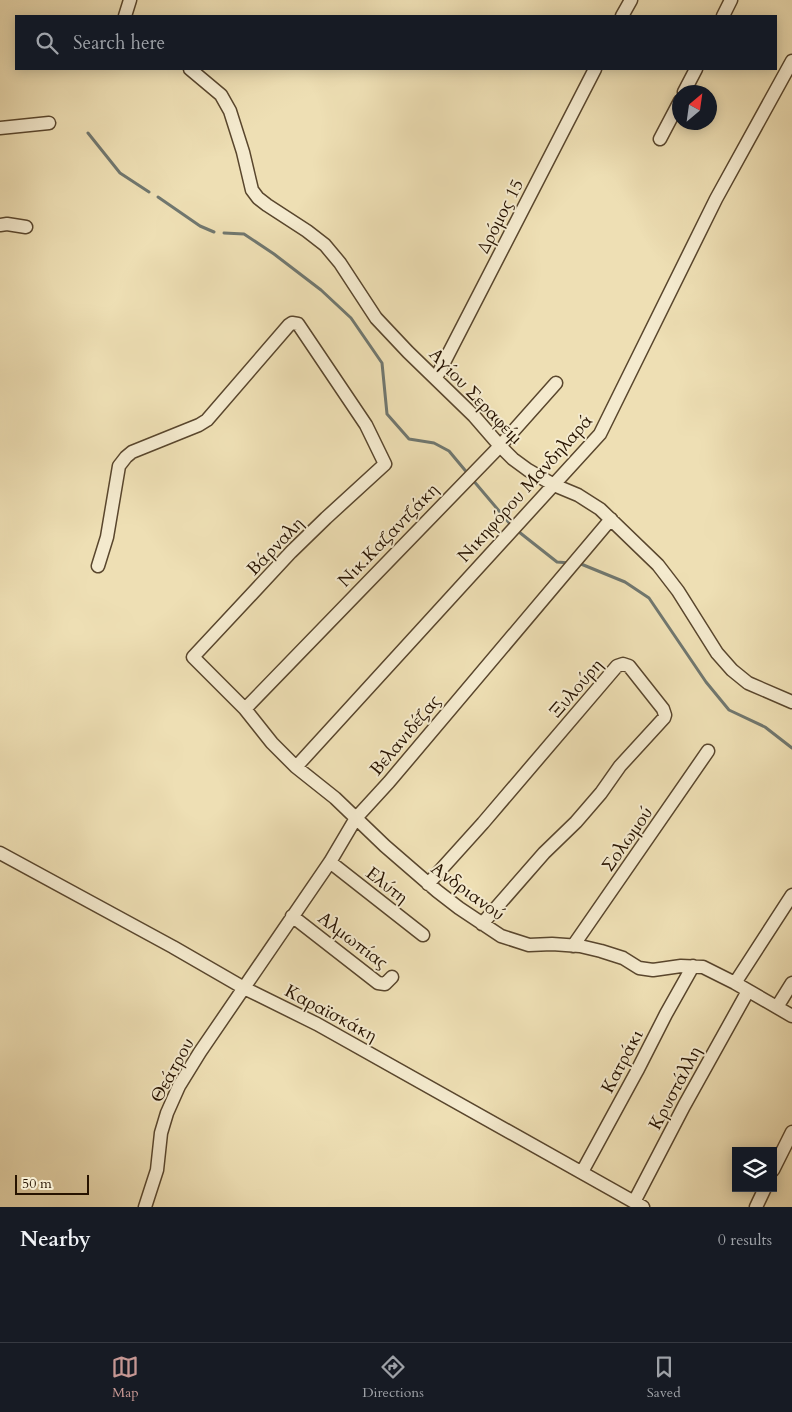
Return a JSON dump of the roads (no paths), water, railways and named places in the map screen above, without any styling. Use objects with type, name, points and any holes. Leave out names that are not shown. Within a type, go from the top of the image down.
[{"type":"street","points":[[125,15],[130,0]]},
{"type":"street","points":[[623,15],[631,0]]},
{"type":"street","points":[[724,15],[731,0]]},
{"type":"street","name":"Νικηφόρου Μανδηλαρά","points":[[296,767],[600,434],[716,199],[792,61]]},
{"type":"street","name":"Αγίου Σεραφείμ","points":[[191,70],[221,95],[230,110],[252,190],[258,198],[325,245],[340,263],[376,318],[514,459],[528,470],[554,485],[578,495],[612,519],[658,565],[678,591],[717,653],[732,670],[748,683],[792,702]]},
{"type":"street","name":"Δρόμος 15","points":[[436,378],[594,70]]},
{"type":"street","points":[[688,85],[695,70]]},
{"type":"street","points":[[660,139],[672,116]]},
{"type":"street","points":[[0,128],[49,123]]},
{"type":"street","points":[[0,225],[7,224],[26,227]]},
{"type":"street","name":"Βάρναλη","points":[[98,566],[107,537],[119,466],[126,457],[132,452],[207,420],[292,323],[301,326],[366,426],[385,464],[291,552],[193,657]]},
{"type":"street","name":"Νικ.Καζαντζάκη","points":[[245,709],[500,446],[556,383]]},
{"type":"street","name":"Βελανιδέζας","points":[[244,988],[330,862],[356,818],[612,519]]},
{"type":"street","name":"Ανδριανού","points":[[193,657],[245,709],[272,743],[296,767],[335,798],[428,884],[459,908],[501,936],[529,946],[552,944],[601,950],[623,958],[639,968],[653,970],[681,966],[702,967],[735,983],[792,1016]]},
{"type":"street","name":"Ξυλούρη","points":[[428,884],[532,767],[618,666],[623,664],[629,666],[663,709],[664,718],[620,766],[576,822],[544,853],[482,924]]},
{"type":"street","name":"Σολωμού","points":[[574,946],[708,751]]},
{"type":"street","name":"Καραϊσκάκη","points":[[0,854],[173,946],[244,988],[317,1024],[639,1205]]},
{"type":"street","name":"Ελύτη","points":[[330,862],[422,935]]},
{"type":"street","points":[[735,983],[792,895]]},
{"type":"street","name":"Αλμωπίας","points":[[292,916],[378,983],[385,984],[392,977]]},
{"type":"street","name":"Κατράκι","points":[[582,1172],[693,966]]},
{"type":"street","points":[[777,1007],[792,984]]},
{"type":"street","name":"Θεάτρου","points":[[145,1207],[157,1170],[161,1133],[176,1092],[200,1052],[244,988]]},
{"type":"street","name":"Κρυστάλλη","points":[[639,1205],[684,1106],[748,991]]},
{"type":"street","points":[[777,1162],[792,1132]]},
{"type":"street","points":[[756,1207],[762,1192]]},
{"type":"waterway","points":[[88,133],[120,173],[149,192]]},
{"type":"waterway","points":[[158,197],[200,226],[214,232]]},
{"type":"waterway","points":[[224,233],[244,234],[274,254],[321,290],[351,318],[382,363],[387,414],[409,439],[434,443],[449,451],[469,475]]},
{"type":"waterway","points":[[472,479],[511,525]]},
{"type":"waterway","points":[[519,532],[557,562],[570,563]]},
{"type":"waterway","points":[[581,564],[625,582],[649,598],[706,682],[729,710],[765,727],[792,748]]}]
